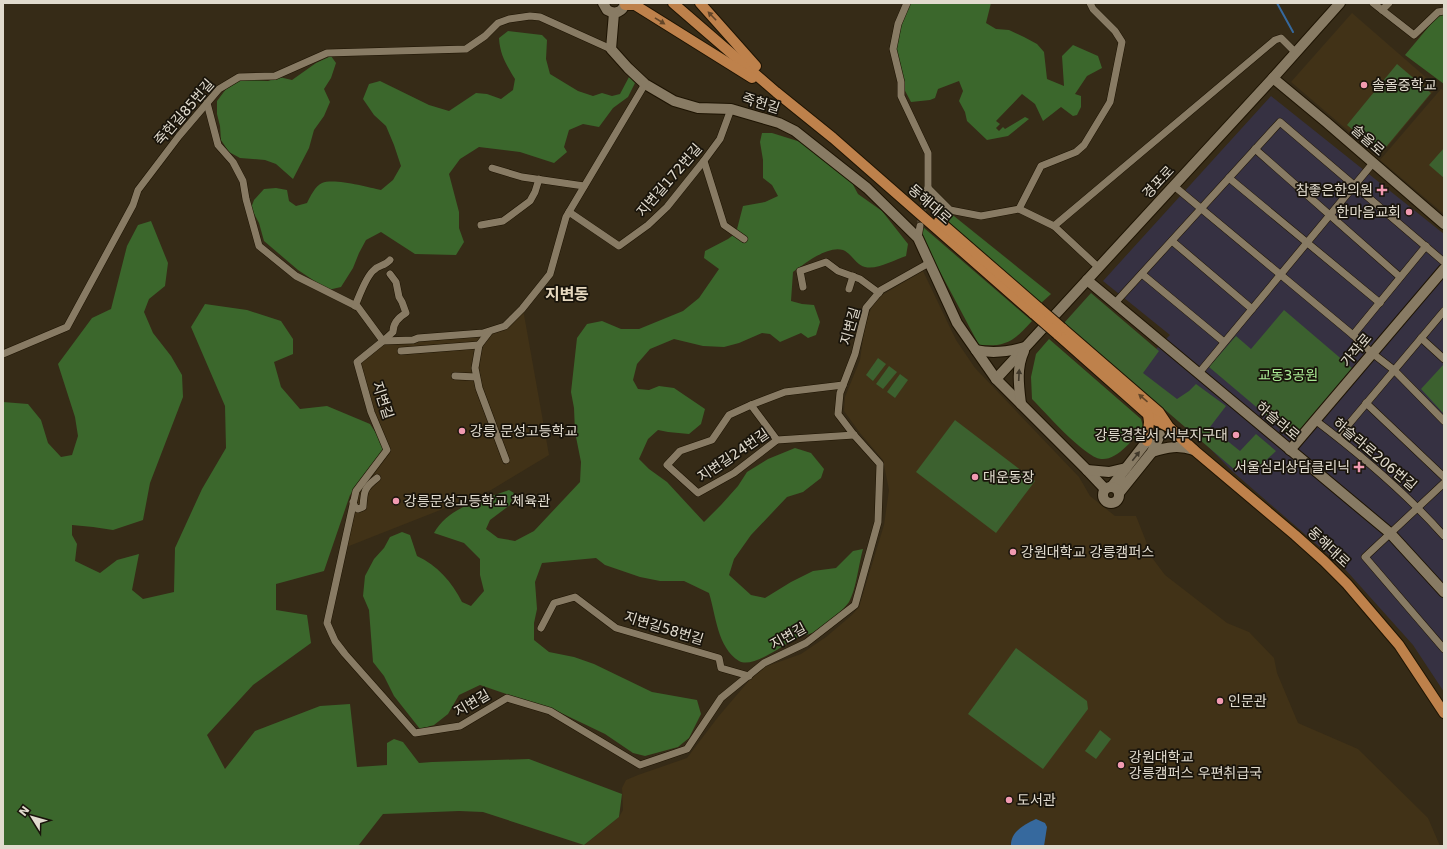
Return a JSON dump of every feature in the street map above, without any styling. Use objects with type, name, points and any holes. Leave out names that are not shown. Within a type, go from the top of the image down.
[{"type":"main road","name":"동해대로","points":[[673,3],[776,92],[833,138],[1036,311],[1148,414],[1168,427],[1324,561],[1347,584],[1399,645],[1444,712]]},
{"type":"main road","name":"동해대로","points":[[683,3],[889,178],[1036,311]]},
{"type":"main road","points":[[700,3],[756,66]]},
{"type":"main road","points":[[625,4],[635,5],[776,92]]},
{"type":"main road","name":"동해대로","points":[[1059,331],[1159,412],[1168,427]]},
{"type":"main road","points":[[1147,441],[1149,422],[1148,414]]},
{"type":"street","points":[[603,3],[607,10],[614,13],[621,11],[625,4]]},
{"type":"street","points":[[907,3],[898,24],[894,49],[901,82],[901,96],[928,153],[928,188],[925,196]]},
{"type":"street","points":[[1019,209],[1040,166],[1080,149],[1084,145],[1110,102],[1122,42],[1115,31],[1093,9],[1090,3]]},
{"type":"street","name":"경포로","points":[[996,379],[1340,3]]},
{"type":"street","points":[[1373,3],[1414,36],[1438,12],[1444,11]]},
{"type":"street","points":[[1382,10],[1389,3]]},
{"type":"street","points":[[611,49],[614,13]]},
{"type":"street","name":"죽헌길85번길","points":[[3,354],[67,327],[133,205],[138,190],[206,103],[219,89],[239,77],[275,76],[327,53],[466,49],[485,36],[498,23],[509,19],[530,16],[540,17],[611,49]]},
{"type":"street","points":[[1054,226],[1275,40],[1281,38],[1295,52]]},
{"type":"street","name":"죽헌길","points":[[611,49],[645,84],[674,101],[698,108],[731,109],[779,123],[794,131],[867,188],[918,238]]},
{"type":"street","name":"솔올로","points":[[1273,78],[1444,224]]},
{"type":"street","points":[[383,341],[484,334],[505,326],[514,318],[550,274],[568,212],[645,84]]},
{"type":"street","points":[[206,103],[218,145],[233,162],[243,181],[246,199],[259,246],[296,276],[358,308],[383,341]]},
{"type":"street","name":"지변길172번길","points":[[568,212],[619,246],[648,225],[667,207],[720,139],[731,109]]},
{"type":"street","points":[[1115,303],[1280,122],[1444,262]]},
{"type":"street","points":[[1255,149],[1400,277]]},
{"type":"street","points":[[704,161],[724,225],[744,239]]},
{"type":"street","points":[[1198,373],[1373,163]]},
{"type":"street","points":[[492,168],[522,178],[584,186]]},
{"type":"street","points":[[1229,178],[1380,303]]},
{"type":"street","points":[[481,224],[503,221],[530,201],[535,192],[539,179]]},
{"type":"street","points":[[1174,186],[1394,370],[1444,421]]},
{"type":"street","points":[[928,188],[950,210],[981,216],[1019,209],[1054,226],[1098,268]]},
{"type":"street","points":[[920,226],[918,238],[957,323],[996,379],[1087,470],[1112,489]]},
{"type":"street","points":[[1172,241],[1252,309]]},
{"type":"street","points":[[1353,335],[1426,246]]},
{"type":"street","points":[[355,306],[369,275],[374,269],[386,264],[390,260]]},
{"type":"street","points":[[803,287],[800,271],[826,262],[838,271],[860,279],[879,293]]},
{"type":"street","name":"지변길","points":[[383,341],[357,362],[371,412],[387,450],[356,491],[327,623],[335,640],[345,654],[415,733],[460,726],[507,698],[550,711],[640,765],[687,749],[721,698],[764,663],[806,643],[854,605],[878,522],[880,464],[854,435],[838,414],[840,393],[855,354],[866,308],[881,290],[929,263]]},
{"type":"street","name":"가작로","points":[[1290,450],[1444,269]]},
{"type":"street","points":[[383,341],[393,332],[393,326],[396,321],[406,313],[399,297],[396,282],[390,274]]},
{"type":"street","points":[[1142,274],[1224,342]]},
{"type":"street","points":[[849,289],[853,276]]},
{"type":"street","name":"하슬라로","points":[[1087,280],[1390,533],[1444,592]]},
{"type":"street","points":[[1338,437],[1444,311]]},
{"type":"street","points":[[489,332],[479,344],[475,368],[476,377],[506,460]]},
{"type":"street","points":[[1421,338],[1444,359]]},
{"type":"street","points":[[401,351],[479,344]]},
{"type":"street","points":[[976,350],[996,353],[1007,352],[1026,346]]},
{"type":"street","points":[[1021,404],[1018,377],[1021,358],[1026,346]]},
{"type":"street","points":[[455,376],[476,377]]},
{"type":"street","points":[[777,440],[751,405],[785,392],[843,385]]},
{"type":"street","name":"하슬라로206번길","points":[[1366,403],[1444,477]]},
{"type":"street","name":"지변길24번길","points":[[751,405],[729,416],[712,440],[680,451],[667,465],[698,493],[734,473],[777,440],[854,435]]},
{"type":"street","name":"하슬라로206번길","points":[[1315,420],[1338,437],[1418,508],[1444,536]]},
{"type":"street","points":[[1112,489],[1152,452],[1160,435],[1168,427]]},
{"type":"street","points":[[1112,489],[1147,441],[1160,435]]},
{"type":"street","points":[[1152,452],[1164,448],[1177,447],[1194,450]]},
{"type":"street","points":[[1087,470],[1109,472],[1126,468]]},
{"type":"street","points":[[353,502],[355,507],[358,509],[363,507],[364,491],[369,484],[377,478]]},
{"type":"street","name":"하슬라로206번길","points":[[1444,483],[1365,557],[1444,648]]},
{"type":"street","name":"지변길58번길","points":[[541,628],[554,603],[575,597],[616,628],[719,658],[722,668],[749,676]]},
{"type":"shaded area","name":"솔올중학교","points":[[1352,13],[1437,87],[1379,157],[1291,82]]},
{"type":"shaded area","points":[[1441,89],[1444,91],[1444,214],[1380,160]]},
{"type":"shaded area","points":[[1271,96],[1444,234],[1444,692],[1413,645],[1344,568],[1232,471],[1134,371],[1170,335],[1103,281]]},
{"type":"shaded area","name":"강원대학교 강릉캠퍼스","points":[[923,271],[956,340],[975,368],[1079,477],[1090,496],[1115,516],[1136,516],[1153,559],[1165,575],[1227,623],[1249,632],[1274,658],[1277,673],[1298,723],[1358,749],[1428,818],[1440,846],[583,846],[619,817],[623,810],[622,788],[626,780],[687,758],[718,717],[759,669],[801,654],[826,637],[852,615],[859,607],[884,525],[889,490],[883,460],[844,411],[845,397],[860,360],[865,325],[872,306],[882,295]]},
{"type":"shaded area","name":"강릉 문성고등학교","points":[[523,309],[549,455],[491,490],[349,546],[345,543],[356,491],[387,450],[357,362],[383,341],[484,333],[505,326]]},
{"type":"green space","points":[[909,3],[991,3],[986,23],[996,29],[1009,30],[1037,44],[1044,52],[1047,79],[1064,86],[1062,56],[1073,45],[1098,56],[1102,68],[1087,76],[1075,94],[1081,96],[1081,107],[1077,115],[1073,116],[1061,107],[1043,121],[1035,104],[1022,94],[996,121],[1000,124],[996,128],[999,131],[1003,127],[1005,129],[1025,117],[1029,119],[1008,136],[987,140],[967,121],[965,112],[959,101],[963,91],[959,81],[938,89],[935,98],[911,102],[903,87],[895,48],[899,24]]},
{"type":"green space","points":[[1444,14],[1444,84],[1405,55],[1436,18]]},
{"type":"green space","points":[[508,31],[542,35],[547,40],[546,59],[550,74],[578,91],[593,96],[602,93],[612,96],[620,94],[629,77],[635,83],[628,97],[613,108],[599,127],[583,124],[569,130],[564,147],[567,152],[554,163],[520,152],[479,147],[460,159],[449,174],[459,212],[459,228],[464,242],[456,255],[415,254],[381,232],[366,240],[353,268],[341,287],[328,290],[298,270],[264,241],[259,223],[251,208],[254,200],[264,189],[276,188],[287,190],[289,201],[296,206],[307,203],[315,189],[322,183],[342,182],[381,190],[393,180],[401,166],[386,126],[374,115],[363,99],[369,84],[380,81],[429,105],[449,111],[476,93],[487,94],[501,99],[513,90],[515,79],[504,59],[499,38]]},
{"type":"green space","points":[[331,56],[336,63],[331,78],[324,89],[330,102],[324,116],[314,130],[309,148],[293,179],[276,164],[265,160],[240,158],[229,152],[221,140],[217,114],[217,101],[226,89],[242,79],[268,81],[279,77],[292,80],[316,63]]},
{"type":"green space","points":[[1397,64],[1431,93],[1381,153],[1347,125]]},
{"type":"green space","points":[[762,133],[772,133],[804,143],[850,179],[858,194],[882,211],[908,244],[906,256],[880,266],[870,268],[862,266],[849,254],[843,250],[837,249],[830,250],[816,256],[793,272],[791,301],[814,305],[820,322],[816,335],[808,338],[801,333],[780,342],[770,334],[762,333],[739,343],[724,347],[703,346],[674,339],[650,349],[637,364],[633,380],[638,389],[649,390],[659,386],[674,388],[705,409],[701,424],[689,434],[658,430],[648,439],[639,459],[649,469],[667,482],[704,522],[738,486],[747,472],[768,459],[795,448],[811,453],[824,469],[821,478],[803,492],[787,497],[751,535],[734,559],[729,575],[751,595],[765,598],[813,571],[836,568],[853,551],[863,549],[855,584],[849,602],[833,618],[814,632],[791,641],[760,659],[745,663],[739,661],[726,648],[718,630],[709,593],[684,581],[660,581],[640,577],[605,565],[596,558],[542,563],[535,582],[537,609],[534,623],[534,640],[549,652],[574,657],[594,664],[652,692],[697,700],[701,714],[689,738],[678,747],[645,756],[633,753],[605,734],[557,711],[480,685],[459,695],[448,714],[434,725],[420,729],[394,696],[384,676],[373,662],[369,610],[363,596],[365,576],[374,559],[384,548],[390,537],[402,532],[410,535],[417,556],[437,569],[449,581],[462,602],[471,606],[484,591],[480,575],[480,559],[464,543],[434,533],[440,524],[457,511],[477,501],[509,490],[514,493],[510,505],[490,520],[486,529],[498,538],[515,541],[534,531],[580,482],[581,462],[575,432],[574,408],[571,392],[577,338],[587,324],[602,321],[621,329],[639,329],[683,311],[699,298],[719,269],[704,258],[705,251],[736,233],[743,206],[765,202],[778,196],[772,185],[763,178],[763,160],[760,142]]},
{"type":"green space","points":[[1444,148],[1444,178],[1429,165]]},
{"type":"green space","points":[[939,204],[1051,294],[1040,304],[931,213]]},
{"type":"green space","points":[[151,221],[168,263],[165,286],[149,299],[144,312],[153,333],[171,356],[182,375],[183,397],[150,483],[143,520],[113,530],[72,525],[72,535],[77,544],[75,561],[100,573],[117,560],[139,554],[132,590],[143,599],[174,592],[175,548],[202,489],[226,448],[225,406],[191,327],[205,304],[247,310],[281,321],[293,339],[293,354],[274,362],[281,387],[300,409],[327,406],[370,424],[387,450],[350,495],[324,571],[276,584],[276,610],[307,615],[311,643],[253,685],[207,735],[225,769],[255,731],[320,706],[350,704],[357,767],[387,765],[387,743],[394,739],[403,742],[419,763],[529,759],[622,794],[619,817],[584,845],[483,812],[459,811],[383,814],[358,846],[3,846],[3,402],[28,404],[41,420],[48,443],[61,457],[72,455],[78,436],[75,417],[58,364],[92,318],[111,309],[127,246],[138,225]]},
{"type":"green space","points":[[923,227],[1032,321],[1014,338],[1003,344],[979,345],[922,238]]},
{"type":"green space","points":[[1091,293],[1159,351],[1143,373],[1177,399],[1196,384],[1226,406],[1210,427],[1240,451],[1256,434],[1276,451],[1260,466],[1235,470],[1064,323]]},
{"type":"green space","name":"교동3공원","points":[[1284,310],[1352,368],[1293,438],[1209,367],[1236,336],[1251,349]]},
{"type":"green space","points":[[1049,339],[1141,419],[1143,426],[1140,431],[1119,453],[1107,459],[1101,459],[1085,451],[1075,443],[1032,399],[1031,377],[1036,354]]},
{"type":"green space","points":[[878,358],[886,364],[873,381],[866,375]]},
{"type":"green space","points":[[1444,364],[1444,414],[1421,389]]},
{"type":"green space","points":[[889,366],[897,372],[883,389],[876,384]]},
{"type":"green space","points":[[900,374],[908,380],[895,398],[887,392]]},
{"type":"green space","name":"대운동장","points":[[955,420],[1035,481],[996,533],[916,472]]},
{"type":"green space","points":[[1016,648],[1087,701],[1088,709],[1043,769],[968,714]]},
{"type":"green space","points":[[1100,730],[1111,739],[1096,759],[1085,751]]},
{"type":"water","points":[[1036,819],[1045,823],[1047,827],[1044,846],[1011,846],[1011,841],[1019,829]]},
{"type":"waterway","points":[[1277,3],[1293,32]]},
{"type":"tunnel","points":[[920,226],[925,196]]},
{"type":"place","name":"솔올중학교","points":[[1364,85]]},
{"type":"place","name":"참좋은한의원","points":[[1382,190]]},
{"type":"place","name":"한마음교회","points":[[1409,212]]},
{"type":"place","name":"강릉 문성고등학교","points":[[462,431]]},
{"type":"place","name":"강릉경찰서 서부지구대","points":[[1236,435]]},
{"type":"place","name":"서울심리상담클리닉","points":[[1359,467]]},
{"type":"place","name":"대운동장","points":[[975,477]]},
{"type":"place","name":"강릉문성고등학교 체육관","points":[[396,501]]},
{"type":"place","name":"강원대학교 강릉캠퍼스","points":[[1013,552]]},
{"type":"place","name":"인문관","points":[[1220,701]]},
{"type":"place","name":"강원대학교 강릉캠퍼스 우편취급국","points":[[1121,765]]},
{"type":"place","name":"도서관","points":[[1009,800]]},
{"type":"district","name":"지변동","points":[[567,294]]}]
